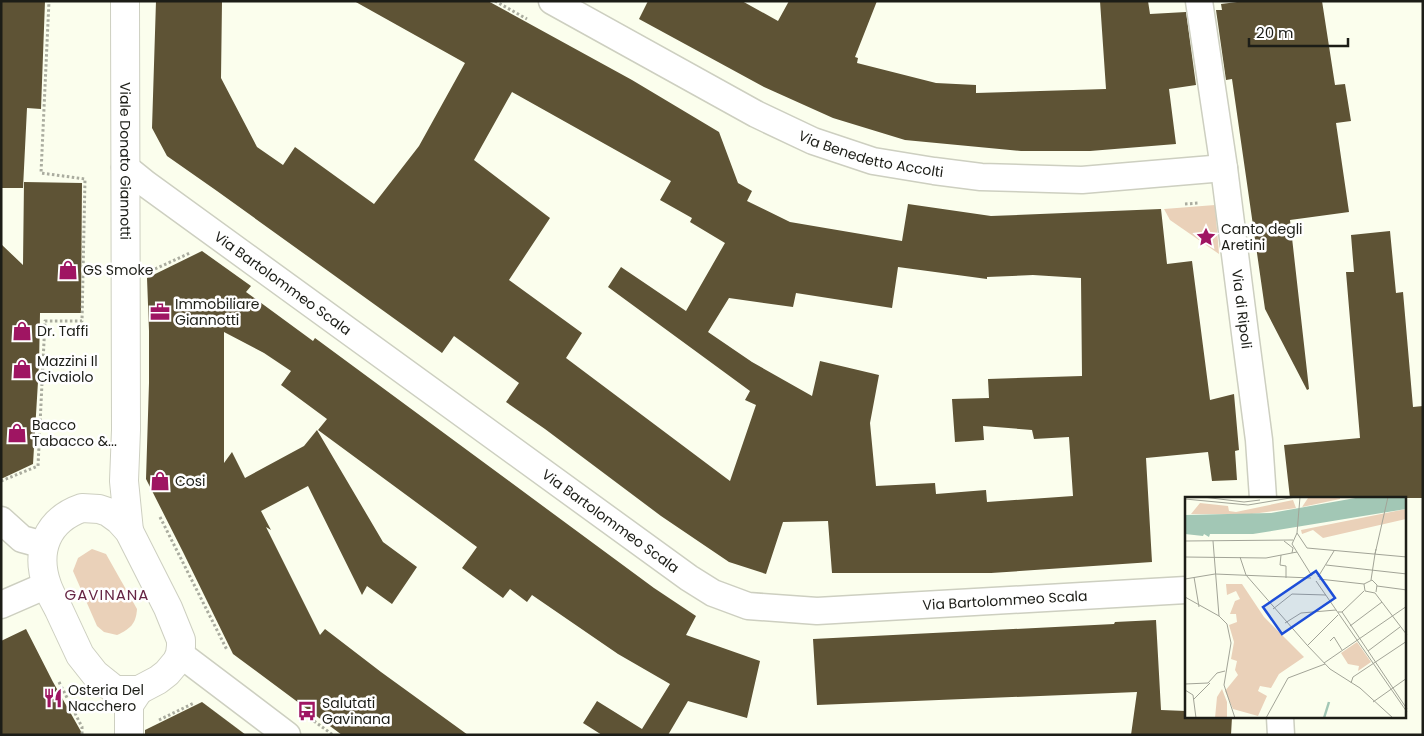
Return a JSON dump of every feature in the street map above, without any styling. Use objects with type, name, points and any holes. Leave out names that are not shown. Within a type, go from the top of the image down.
[{"type":"main road","name":"Viale Donato Giannotti","points":[[125,1],[126,430],[124,481],[129,531]]},
{"type":"main road","points":[[82,508],[99,509],[108,512],[129,531],[168,608],[181,640],[180,654],[174,666],[158,680],[138,690],[116,690],[102,681],[80,655],[47,585],[42,555],[47,536],[56,524],[72,512],[82,508]]},
{"type":"main road","points":[[129,735],[130,705],[138,690]]},
{"type":"street","name":"Via Benedetto Accolti","points":[[552,1],[786,129],[813,141],[874,160],[981,177],[1032,179],[1082,180],[1224,168]]},
{"type":"street","name":"Via di Ripoli","points":[[1199,1],[1224,168],[1259,440],[1263,497]]},
{"type":"street","name":"Via Bartolommeo Scala","points":[[125,167],[689,578],[713,593],[730,600],[748,606],[817,611],[1185,590]]},
{"type":"street","points":[[1,520],[22,539],[44,546]]},
{"type":"street","points":[[1,605],[47,585]]},
{"type":"street","points":[[180,654],[287,735]]},
{"type":"street","points":[[1280,718],[1282,735]]},
{"type":"path","points":[[1,480],[38,466],[45,320],[82,321],[85,179],[41,173],[49,1]]},
{"type":"path","points":[[159,514],[229,654]]},
{"type":"path","points":[[154,722],[196,702]]},
{"type":"shaded area","name":"Canto degli Aretini","points":[[1215,205],[1219,254],[1170,220],[1164,209]]},
{"type":"shaded area","points":[[92,549],[106,554],[137,609],[132,625],[117,635],[104,632],[97,626],[73,571],[78,558]]},
{"type":"building","points":[[1,1],[45,1],[41,109],[27,108],[23,188],[1,188]]},
{"type":"building","points":[[156,1],[222,1],[221,78],[257,147],[283,165],[295,147],[374,204],[419,146],[465,63],[354,1],[488,1],[632,80],[719,132],[738,183],[752,191],[747,201],[790,222],[902,241],[908,204],[991,216],[1161,209],[1167,264],[1192,261],[1210,400],[1234,394],[1239,450],[1235,451],[1237,480],[1212,481],[1208,452],[1146,458],[1152,562],[991,573],[832,573],[828,521],[783,522],[766,574],[729,562],[661,516],[506,402],[519,383],[454,336],[442,353],[167,156],[152,128]],"holes":[[[512,92],[671,181],[660,200],[692,218],[690,222],[725,243],[686,311],[621,267],[608,287],[750,391],[745,400],[756,405],[730,481],[566,358],[582,333],[509,280],[550,218],[474,160]],[[898,267],[987,279],[987,277],[1033,275],[1081,278],[1082,376],[988,379],[989,398],[952,399],[955,442],[984,440],[983,426],[1032,430],[1034,439],[1069,437],[1073,496],[987,502],[986,490],[936,494],[935,483],[876,486],[870,423],[879,375],[820,361],[812,396],[752,362],[708,332],[729,298],[793,307],[796,293],[892,308]]]},
{"type":"building","points":[[648,1],[742,1],[778,21],[789,1],[877,1],[855,57],[858,58],[857,63],[936,83],[976,85],[976,93],[1106,89],[1100,1],[1148,1],[1150,14],[1186,12],[1196,85],[1169,89],[1176,144],[1090,151],[1021,151],[905,140],[833,118],[764,87],[639,19]]},
{"type":"building","points":[[1245,1],[1322,1],[1335,85],[1345,84],[1351,121],[1336,123],[1349,212],[1290,220],[1309,389],[1307,390],[1265,309],[1232,79],[1226,80],[1216,10],[1222,10],[1221,4]]},
{"type":"building","points":[[24,182],[82,183],[81,313],[40,313],[33,464],[1,479],[1,244],[23,265]]},
{"type":"building","points":[[1390,231],[1396,293],[1403,292],[1413,407],[1423,406],[1423,498],[1290,497],[1284,445],[1360,438],[1346,272],[1354,272],[1351,235]]},
{"type":"building","points":[[202,251],[251,286],[246,292],[313,341],[315,338],[654,588],[696,616],[686,635],[760,661],[747,718],[688,701],[668,735],[602,735],[583,723],[597,701],[642,729],[670,684],[618,654],[532,595],[527,602],[510,589],[503,598],[462,568],[477,547],[318,430],[327,419],[281,385],[291,371],[264,353],[224,332],[224,463],[232,452],[245,478],[304,446],[317,430],[383,542],[417,567],[392,604],[367,586],[362,595],[308,486],[261,511],[271,530],[266,527],[320,635],[325,629],[468,735],[342,735],[233,654],[146,479],[149,383],[147,278]]},
{"type":"building","points":[[1156,620],[1161,710],[1185,711],[1185,718],[1232,718],[1231,735],[1131,735],[1137,692],[817,705],[813,639],[1114,624],[1115,622]]},
{"type":"building","points":[[26,629],[83,735],[1,735],[1,641]]},
{"type":"building","points":[[202,702],[246,735],[145,735],[145,730]]},
{"type":"place","name":"Canto degli Aretini","points":[[1206,237]]},
{"type":"place","name":"GS Smoke","points":[[68,270]]},
{"type":"place","name":"Immobiliare Giannotti","points":[[160,312]]},
{"type":"place","name":"Dr. Taffi","points":[[22,331]]},
{"type":"place","name":"Mazzini Il Civaiolo","points":[[22,369]]},
{"type":"place","name":"Bacco Tabacco &...","points":[[17,433]]},
{"type":"place","name":"Cosi","points":[[160,481]]},
{"type":"place","name":"Osteria Del Nacchero","points":[[53,698]]},
{"type":"place","name":"Salutati Gavinana","points":[[307,711]]},
{"type":"district","name":"GAVINANA","points":[[107,595]]}]
